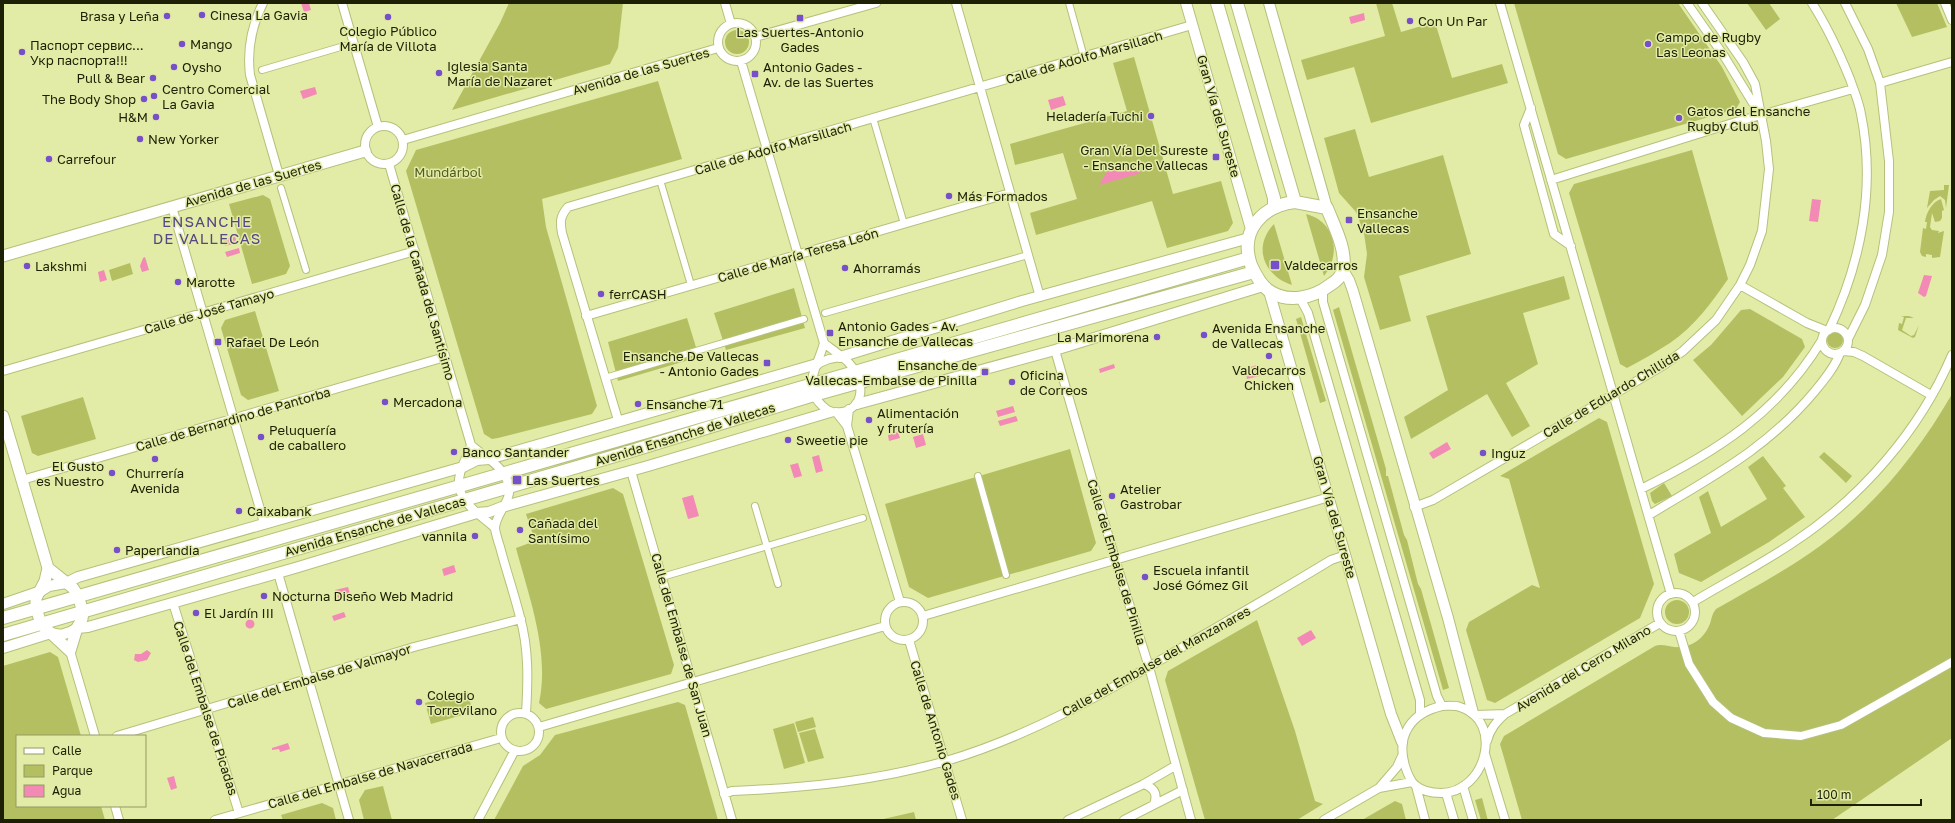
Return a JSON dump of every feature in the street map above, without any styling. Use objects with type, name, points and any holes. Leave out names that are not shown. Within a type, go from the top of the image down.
[{"type":"main road","points":[[1217,3],[1272,192],[1274,208]]},
{"type":"main road","points":[[1237,3],[1295,202]]},
{"type":"main road","name":"Avenida de las Suertes","points":[[3,256],[365,151]]},
{"type":"main road","points":[[1295,202],[1327,208],[1340,245],[1343,270],[1334,283],[1312,296],[1300,298],[1286,297],[1266,288],[1254,272],[1249,258],[1250,233],[1265,212],[1284,203],[1295,202]]},
{"type":"main road","name":"Avenida Ensanche de Vallecas","points":[[3,635],[509,487],[813,389],[855,371],[1249,258]]},
{"type":"main road","name":"Avenida Ensanche de Vallecas","points":[[3,618],[503,473],[813,389],[860,383],[1231,277],[1254,272]]},
{"type":"main road","points":[[3,416],[48,568],[46,581],[36,598],[36,608],[41,624],[70,651],[77,628],[82,619],[83,612],[78,596],[72,588],[48,568]]},
{"type":"street","points":[[264,3],[251,36],[249,69],[254,96],[279,175]]},
{"type":"street","points":[[342,3],[378,126]]},
{"type":"street","points":[[725,3],[731,24]]},
{"type":"street","points":[[755,37],[876,3]]},
{"type":"street","points":[[956,3],[1040,297]]},
{"type":"street","points":[[1069,3],[1084,57]]},
{"type":"street","name":"Gran Vía del Sureste","points":[[1186,3],[1250,233]]},
{"type":"street","points":[[1271,3],[1327,208]]},
{"type":"street","points":[[1500,3],[1671,594]]},
{"type":"street","name":"Calle de Eduardo Chillida","points":[[1687,3],[1724,56],[1761,116]]},
{"type":"street","name":"Calle de Eduardo Chillida","points":[[1414,507],[1433,500],[1613,393],[1664,365],[1683,351],[1716,320],[1740,285],[1750,265],[1762,231],[1769,169],[1766,141],[1755,84],[1743,62],[1702,3]]},
{"type":"street","points":[[1641,489],[1672,474],[1740,432],[1784,392],[1813,355],[1825,335],[1850,280],[1861,236],[1867,194],[1866,151],[1861,113],[1829,30],[1812,3]]},
{"type":"street","points":[[1649,515],[1741,460],[1774,434],[1810,396],[1832,368],[1842,352],[1865,305],[1882,256],[1889,212],[1889,161],[1880,83],[1868,49],[1845,3]]},
{"type":"street","points":[[1945,3],[1952,20]]},
{"type":"street","points":[[731,24],[745,25],[753,32],[755,37],[756,44],[754,51],[748,58],[742,61],[734,62],[726,59],[718,48],[717,41],[719,33],[731,24]]},
{"type":"street","name":"Calle de Adolfo Marsillach","points":[[618,420],[562,233],[560,222],[562,214],[568,207],[1192,25]]},
{"type":"street","points":[[262,70],[344,46]]},
{"type":"street","name":"Avenida de las Suertes","points":[[402,140],[718,48]]},
{"type":"street","points":[[742,61],[824,343],[840,357],[848,361],[855,371],[860,383],[861,396],[853,407],[847,426]]},
{"type":"street","points":[[1880,83],[1952,62]]},
{"type":"street","points":[[1551,180],[1853,89]]},
{"type":"street","points":[[1531,108],[1524,125],[1554,234],[1571,246]]},
{"type":"street","points":[[873,118],[904,224]]},
{"type":"street","points":[[378,126],[393,128],[402,140],[401,154],[396,160],[389,164],[383,165],[375,163],[368,158],[365,151],[364,144],[367,135],[378,126]]},
{"type":"street","name":"Calle de la Cañada del Santísimo","points":[[389,164],[471,445]]},
{"type":"street","points":[[660,180],[691,285]]},
{"type":"street","points":[[281,188],[306,270]]},
{"type":"street","name":"Calle de María Teresa León","points":[[586,316],[1010,193]]},
{"type":"street","points":[[172,207],[264,523]]},
{"type":"street","points":[[3,604],[41,591],[49,586],[66,583],[93,573],[264,523],[463,467],[477,460],[489,459],[618,420],[817,364],[829,359],[840,357],[1250,233]]},
{"type":"street","name":"Calle de José Tamayo","points":[[3,371],[415,251]]},
{"type":"street","points":[[825,314],[1028,255]]},
{"type":"street","points":[[1343,270],[1353,291],[1414,507],[1448,618],[1474,714],[1485,735],[1485,749],[1480,770],[1463,786],[1446,793],[1431,792],[1414,784],[1379,788]]},
{"type":"street","points":[[1740,285],[1807,323],[1825,335]]},
{"type":"street","name":"Gran Vía del Sureste","points":[[1266,288],[1329,497],[1391,714],[1402,742]]},
{"type":"street","name":"Avenida Ensanche de Vallecas","points":[[3,648],[51,633],[61,635],[77,628],[88,628],[173,604],[477,513],[489,512],[502,507],[1055,350],[1266,288]]},
{"type":"street","points":[[1323,290],[1323,302],[1437,696],[1442,706]]},
{"type":"street","points":[[1300,298],[1308,313],[1420,700],[1420,713]]},
{"type":"street","points":[[605,378],[804,319]]},
{"type":"street","points":[[1825,335],[1840,329],[1863,356]]},
{"type":"street","points":[[1825,335],[1824,347],[1828,352],[1836,354],[1842,352],[1854,352],[1931,395]]},
{"type":"street","points":[[824,343],[812,375],[813,389],[822,406],[833,412],[847,426],[900,602]]},
{"type":"street","name":"Calle del Embalse de Pinilla","points":[[1055,350],[1115,559],[1173,749],[1175,766],[1191,820]]},
{"type":"street","points":[[1693,602],[1795,542],[1838,509],[1878,470],[1907,433],[1931,395],[1952,355]]},
{"type":"street","name":"Calle de Bernardino de Pantorba","points":[[22,480],[445,357]]},
{"type":"street","points":[[495,528],[502,507],[508,498],[509,487],[503,473],[496,463],[471,445],[459,475],[460,486],[464,500],[469,508],[495,528],[521,618],[528,671],[526,713]]},
{"type":"street","name":"Calle del Embalse de San Juan","points":[[631,471],[732,820]]},
{"type":"street","points":[[978,476],[1006,575]]},
{"type":"street","points":[[923,616],[1329,497]]},
{"type":"street","points":[[756,506],[778,584]]},
{"type":"street","points":[[662,577],[863,518]]},
{"type":"street","name":"Calle del Embalse del Manzanares","points":[[724,794],[732,791],[815,786],[858,780],[945,761],[1006,740],[1090,701],[1331,560],[1346,555]]},
{"type":"street","points":[[278,573],[349,820]]},
{"type":"street","points":[[1671,594],[1683,594],[1693,602],[1695,608],[1694,620],[1690,625],[1680,631],[1668,630],[1660,623],[1658,617],[1658,606],[1666,596],[1671,594]]},
{"type":"street","points":[[900,602],[910,602],[918,607],[923,616],[924,623],[919,633],[909,640],[900,640],[894,637],[885,626],[887,612],[894,604],[900,602]]},
{"type":"street","name":"Calle del Embalse de Picadas","points":[[173,604],[239,813]]},
{"type":"street","name":"Calle del Embalse de Valmayor","points":[[120,735],[308,678],[521,618]]},
{"type":"street","name":"Avenida del Cerro Milano","points":[[1485,749],[1489,732],[1495,723],[1505,714],[1660,623]]},
{"type":"street","points":[[539,727],[692,681],[885,626]]},
{"type":"street","points":[[1680,631],[1688,664],[1713,702],[1731,718],[1764,733],[1801,736],[1841,725],[1952,662]]},
{"type":"street","name":"Calle de Antonio Gades","points":[[909,640],[962,820]]},
{"type":"street","points":[[70,651],[95,735]]},
{"type":"street","points":[[1425,820],[1414,784],[1402,756],[1402,742],[1409,725],[1420,713],[1442,706],[1459,707],[1474,714]]},
{"type":"street","points":[[520,712],[526,713],[536,721],[539,727],[538,738],[531,747],[526,750],[515,750],[504,743],[501,738],[502,726],[508,716],[520,712]]},
{"type":"street","name":"Avenida del Cerro Milano","points":[[1474,714],[1505,714]]},
{"type":"street","name":"Calle del Embalse de Navacerrada","points":[[215,820],[501,738]]},
{"type":"street","points":[[1485,749],[1505,820]]},
{"type":"street","points":[[478,820],[515,750]]},
{"type":"street","points":[[1324,820],[1379,788],[1397,767],[1402,756]]},
{"type":"street","points":[[1068,820],[1144,784],[1175,766]]},
{"type":"street","points":[[1144,784],[1154,790],[1156,796],[1154,804]]},
{"type":"street","points":[[1463,786],[1473,820]]},
{"type":"street","points":[[1124,820],[1183,790]]},
{"type":"street","points":[[1446,793],[1454,820]]},
{"type":"street","points":[[115,807],[119,820]]},
{"type":"green space","points":[[509,3],[623,3],[618,48],[610,64],[452,110],[500,23]]},
{"type":"green space","points":[[1376,3],[1392,3],[1401,32],[1435,22],[1452,78],[1502,64],[1508,83],[1371,123],[1354,67],[1307,80],[1301,60],[1385,36]]},
{"type":"green space","points":[[1514,3],[1678,3],[1722,67],[1740,102],[1736,109],[1566,159],[1558,154]]},
{"type":"green space","points":[[1747,3],[1769,3],[1780,19],[1766,30]]},
{"type":"green space","points":[[1896,3],[1937,3],[1947,27],[1912,37]]},
{"type":"green space","points":[[737,30],[742,31],[748,37],[748,47],[742,53],[737,54],[732,53],[726,47],[725,42],[726,37],[732,31]]},
{"type":"green space","points":[[1134,57],[1173,194],[1221,181],[1233,223],[1228,231],[1167,248],[1152,201],[1036,235],[1030,213],[1077,199],[1063,153],[1015,165],[1010,144],[1127,111],[1113,63]]},
{"type":"green space","name":"Mundárbol","points":[[658,81],[682,159],[542,199],[546,227],[597,406],[592,414],[492,439],[484,434],[406,171],[416,150]]},
{"type":"green space","points":[[1355,129],[1369,177],[1443,155],[1471,254],[1399,276],[1411,321],[1380,330],[1364,277],[1367,254],[1364,233],[1356,212],[1339,193],[1324,138]]},
{"type":"green space","points":[[1692,150],[1728,279],[1695,322],[1679,337],[1627,368],[1620,364],[1569,193],[1574,184]]},
{"type":"green space","points":[[1944,185],[1949,185],[1946,208],[1945,200],[1940,196],[1927,208],[1930,191],[1944,190]]},
{"type":"green space","points":[[263,195],[270,199],[290,266],[286,274],[252,284],[229,204]]},
{"type":"green space","points":[[1941,199],[1944,210],[1942,211],[1942,218],[1940,221],[1935,222],[1932,213],[1930,227],[1932,230],[1939,231],[1938,233],[1944,231],[1940,257],[1932,258],[1932,255],[1926,254],[1926,257],[1922,256],[1920,252],[1923,228],[1926,229],[1927,222],[1925,222],[1927,215],[1932,205]]},
{"type":"green space","points":[[1306,214],[1316,218],[1324,224],[1333,239],[1333,258],[1330,267],[1324,276]]},
{"type":"green space","points":[[1274,224],[1292,285],[1282,281],[1274,275],[1264,260],[1264,242],[1267,233]]},
{"type":"green space","points":[[130,263],[133,274],[112,281],[109,270]]},
{"type":"green space","points":[[1564,276],[1570,299],[1523,313],[1538,364],[1506,383],[1530,426],[1512,437],[1487,394],[1411,439],[1404,417],[1448,390],[1426,316]]},
{"type":"green space","points":[[794,288],[805,328],[726,350],[714,313]]},
{"type":"green space","points":[[1339,307],[1386,469],[1386,476],[1388,476],[1449,688],[1443,690],[1333,310]]},
{"type":"green space","points":[[1750,309],[1802,339],[1805,347],[1783,377],[1742,416],[1693,360],[1711,345],[1741,310]]},
{"type":"green space","points":[[255,311],[279,391],[248,400],[241,395],[221,328],[225,320]]},
{"type":"green space","points":[[1901,316],[1909,316],[1914,318],[1906,318],[1902,330],[1911,336],[1914,335],[1919,325],[1915,337],[1913,338],[1898,330],[1899,323],[1902,324],[1904,317]]},
{"type":"green space","points":[[1301,317],[1326,401],[1320,403],[1296,319]]},
{"type":"green space","points":[[687,318],[699,357],[618,381],[608,342]]},
{"type":"green space","points":[[1835,332],[1841,334],[1843,340],[1841,346],[1835,348],[1829,346],[1827,340],[1829,334]]},
{"type":"green space","points":[[1952,394],[1952,738],[1832,820],[1522,820],[1500,744],[1504,736],[1655,646],[1661,645],[1684,647],[1693,644],[1701,638],[1707,630],[1716,609],[1795,563],[1820,546],[1859,514],[1894,477],[1910,457],[1939,416]]},
{"type":"green space","points":[[83,397],[96,439],[38,456],[32,453],[21,416]]},
{"type":"green space","points":[[1599,418],[1607,422],[1654,584],[1640,618],[1495,703],[1487,700],[1466,630],[1469,622],[1532,585],[1540,588],[1509,479],[1500,476]]},
{"type":"green space","points":[[1070,449],[1096,543],[1091,551],[928,598],[909,587],[885,504]]},
{"type":"green space","points":[[1824,452],[1852,476],[1846,483],[1819,457]]},
{"type":"green space","points":[[1763,456],[1786,486],[1783,488],[1805,517],[1769,542],[1701,582],[1679,573],[1674,554],[1711,533],[1699,497],[1708,491],[1721,527],[1767,499],[1748,467]]},
{"type":"green space","points":[[1664,483],[1672,496],[1655,504],[1652,501],[1650,493]]},
{"type":"green space","points":[[613,488],[623,494],[674,665],[671,674],[546,709],[539,703],[542,684],[540,644],[532,605],[516,548],[535,541],[526,514]]},
{"type":"green space","points":[[1677,600],[1686,603],[1689,612],[1686,621],[1677,624],[1668,621],[1665,612],[1668,603]]},
{"type":"green space","points":[[1257,620],[1295,731],[1315,801],[1323,804],[1297,820],[1205,820],[1165,680],[1168,671]]},
{"type":"green space","points":[[50,652],[58,657],[81,735],[16,735],[16,807],[101,807],[105,820],[3,820],[3,666]]},
{"type":"green space","points":[[467,691],[473,712],[431,724],[425,703]]},
{"type":"green space","points":[[678,702],[685,705],[718,820],[494,820],[523,766],[540,755],[555,735]]},
{"type":"green space","points":[[813,717],[816,727],[798,732],[795,722]]},
{"type":"green space","points":[[794,723],[805,763],[784,769],[773,729]]},
{"type":"green space","points":[[815,729],[824,758],[808,762],[799,733]]},
{"type":"green space","points":[[383,786],[392,820],[364,820],[359,800],[365,790]]},
{"type":"green space","points":[[1482,798],[1488,820],[1481,820],[1475,800]]},
{"type":"green space","points":[[1395,801],[1402,804],[1406,820],[1362,820]]},
{"type":"green space","points":[[322,803],[333,808],[336,820],[283,820],[281,815]]},
{"type":"green space","points":[[914,812],[916,820],[879,820]]},
{"type":"water","points":[[301,3],[309,3],[311,10],[304,12]]},
{"type":"water","points":[[1364,13],[1365,20],[1351,24],[1349,17]]},
{"type":"water","points":[[315,87],[317,94],[303,99],[300,91]]},
{"type":"water","points":[[1063,96],[1066,105],[1051,110],[1048,100]]},
{"type":"water","points":[[1126,164],[1141,173],[1099,185],[1108,170]]},
{"type":"water","points":[[1812,199],[1821,200],[1818,222],[1809,221]]},
{"type":"water","points":[[235,236],[237,243],[225,246],[223,240]]},
{"type":"water","points":[[239,248],[240,253],[227,257],[225,252]]},
{"type":"water","points":[[145,257],[149,270],[142,272],[140,266],[143,258]]},
{"type":"water","points":[[104,270],[107,280],[100,282],[98,272]]},
{"type":"water","points":[[1924,275],[1932,276],[1926,296],[1924,297],[1918,293]]},
{"type":"water","points":[[1114,364],[1115,368],[1100,373],[1099,369]]},
{"type":"water","points":[[1257,365],[1260,376],[1247,379],[1244,369]]},
{"type":"water","points":[[1013,406],[1015,412],[998,417],[996,411]]},
{"type":"water","points":[[1016,416],[1018,421],[1000,426],[998,421]]},
{"type":"water","points":[[898,432],[900,438],[889,441],[888,435]]},
{"type":"water","points":[[923,434],[926,445],[916,448],[913,437]]},
{"type":"water","points":[[1447,442],[1451,449],[1433,459],[1429,453]]},
{"type":"water","points":[[819,455],[823,471],[816,473],[812,457]]},
{"type":"water","points":[[798,463],[802,476],[794,478],[790,465]]},
{"type":"water","points":[[693,495],[699,516],[688,519],[682,498]]},
{"type":"water","points":[[454,565],[456,572],[444,576],[442,569]]},
{"type":"water","points":[[348,587],[350,594],[338,598],[335,590]]},
{"type":"water","points":[[344,612],[346,617],[334,621],[332,616]]},
{"type":"water","points":[[248,620],[252,620],[254,624],[252,628],[248,628],[246,626],[246,622]]},
{"type":"water","points":[[1311,630],[1316,638],[1302,646],[1297,638]]},
{"type":"water","points":[[147,650],[151,653],[147,660],[138,662],[134,660],[135,654],[141,654]]},
{"type":"water","points":[[288,743],[290,749],[280,752],[279,749],[272,750],[272,748]]},
{"type":"water","points":[[174,776],[177,788],[171,790],[167,778]]},
{"type":"place","name":"Cinesa La Gavia","points":[[202,15]]},
{"type":"place","name":"Brasa y Leña","points":[[167,16]]},
{"type":"place","name":"Colegio Público María de Villota","points":[[388,17]]},
{"type":"place","name":"Las Suertes-Antonio Gades","points":[[800,18]]},
{"type":"place","name":"Con Un Par","points":[[1410,21]]},
{"type":"place","name":"Mango","points":[[182,44]]},
{"type":"place","name":"Campo de Rugby Las Leonas","points":[[1648,44]]},
{"type":"place","name":"Паспорт сервис... Укр паспорта!!!","points":[[22,52]]},
{"type":"place","name":"Oysho","points":[[174,67]]},
{"type":"place","name":"Iglesia Santa María de Nazaret","points":[[439,73]]},
{"type":"place","name":"Antonio Gades - Av. de las Suertes","points":[[755,74]]},
{"type":"place","name":"Pull & Bear","points":[[153,78]]},
{"type":"place","name":"Centro Comercial La Gavia","points":[[154,96]]},
{"type":"place","name":"The Body Shop","points":[[144,99]]},
{"type":"place","name":"Heladería Tuchi","points":[[1151,116]]},
{"type":"place","name":"H&M","points":[[156,117]]},
{"type":"place","name":"Gatos del Ensanche Rugby Club","points":[[1679,118]]},
{"type":"place","name":"New Yorker","points":[[140,139]]},
{"type":"place","name":"Gran Vía Del Sureste - Ensanche Vallecas","points":[[1216,157]]},
{"type":"place","name":"Carrefour","points":[[49,159]]},
{"type":"place","name":"Más Formados","points":[[949,196]]},
{"type":"place","name":"Ensanche Vallecas","points":[[1349,220]]},
{"type":"place","name":"Valdecarros","points":[[1275,265]]},
{"type":"place","name":"Lakshmi","points":[[27,266]]},
{"type":"place","name":"Ahorramás","points":[[845,268]]},
{"type":"place","name":"Marotte","points":[[178,282]]},
{"type":"place","name":"ferrCASH","points":[[601,294]]},
{"type":"place","name":"Antonio Gades - Av. Ensanche de Vallecas","points":[[830,333]]},
{"type":"place","name":"Avenida Ensanche de Vallecas","points":[[1204,335]]},
{"type":"place","name":"La Marimorena","points":[[1157,337]]},
{"type":"place","name":"Rafael De León","points":[[218,342]]},
{"type":"place","name":"Valdecarros Chicken","points":[[1269,356]]},
{"type":"place","name":"Ensanche De Vallecas - Antonio Gades","points":[[767,363]]},
{"type":"place","name":"Ensanche de Vallecas-Embalse de Pinilla","points":[[985,372]]},
{"type":"place","name":"Oficina de Correos","points":[[1012,382]]},
{"type":"place","name":"Mercadona","points":[[385,402]]},
{"type":"place","name":"Ensanche 71","points":[[638,404]]},
{"type":"place","name":"Alimentación y frutería","points":[[869,420]]},
{"type":"place","name":"Peluquería de caballero","points":[[261,437]]},
{"type":"place","name":"Sweetie pie","points":[[788,440]]},
{"type":"place","name":"Banco Santander","points":[[454,452]]},
{"type":"place","name":"Inguz","points":[[1483,453]]},
{"type":"place","name":"Churrería Avenida","points":[[155,459]]},
{"type":"place","name":"El Gusto es Nuestro","points":[[112,473]]},
{"type":"place","name":"Las Suertes","points":[[517,480]]},
{"type":"place","name":"Atelier Gastrobar","points":[[1112,496]]},
{"type":"place","name":"Caixabank","points":[[239,511]]},
{"type":"place","name":"Cañada del Santísimo","points":[[520,530]]},
{"type":"place","name":"vannila","points":[[475,536]]},
{"type":"place","name":"Paperlandia","points":[[117,550]]},
{"type":"place","name":"Escuela infantil José Gómez Gil","points":[[1145,577]]},
{"type":"place","name":"Nocturna Diseño Web Madrid","points":[[264,596]]},
{"type":"place","name":"El Jardín III","points":[[196,613]]},
{"type":"place","name":"Colegio Torrevilano","points":[[419,702]]},
{"type":"district","name":"ENSANCHE DE VALLECAS","points":[[207,230]]}]
